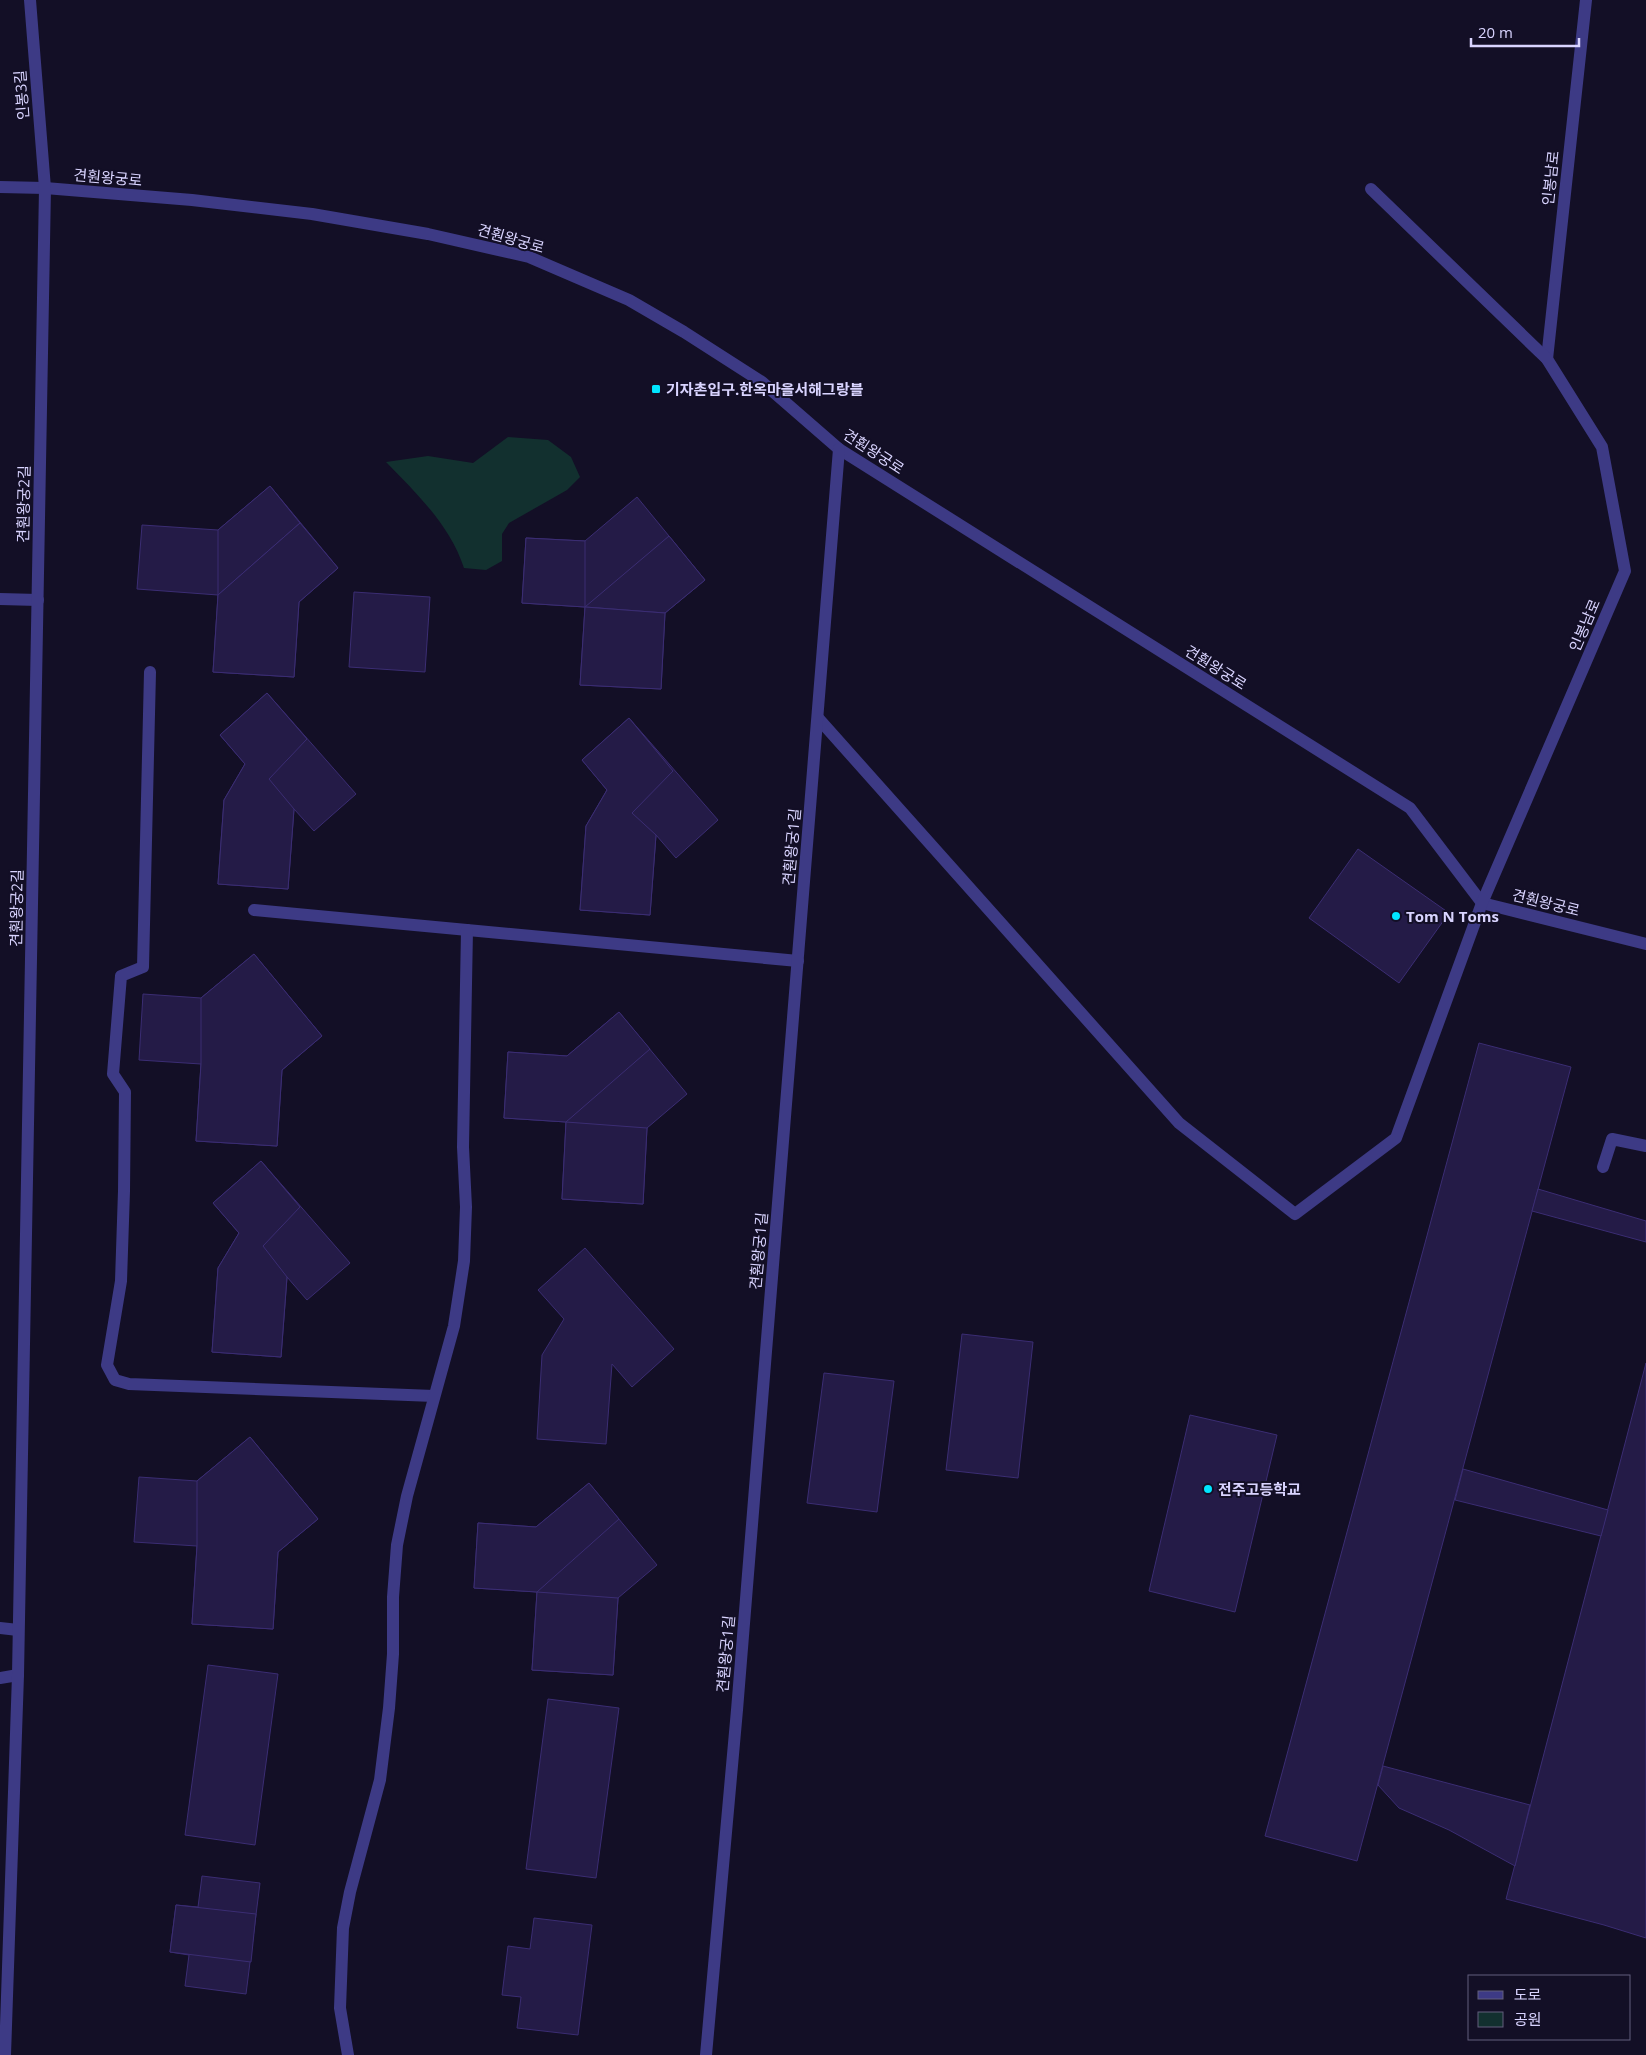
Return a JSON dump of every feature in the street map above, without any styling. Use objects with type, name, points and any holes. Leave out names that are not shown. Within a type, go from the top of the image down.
[{"type":"street","name":"인봉3길","points":[[30,0],[45,188]]},
{"type":"street","name":"인봉남로","points":[[1547,359],[1586,0]]},
{"type":"street","name":"견훤왕궁로","points":[[0,187],[45,188],[192,200],[312,214],[428,234],[529,257],[629,300],[684,332],[762,382],[839,449],[1410,808],[1482,903],[1646,944]]},
{"type":"street","name":"견훤왕궁2길","points":[[5,2055],[18,1675],[45,188]]},
{"type":"street","name":"인봉남로","points":[[818,718],[1179,1123],[1295,1214],[1396,1138],[1482,903],[1625,571],[1602,447],[1547,359],[1371,189]]},
{"type":"street","name":"견훤왕궁1길","points":[[706,2055],[737,1700],[839,449]]},
{"type":"street","points":[[0,599],[38,600]]},
{"type":"street","points":[[150,672],[143,967],[121,976],[113,1074],[125,1092],[124,1191],[121,1281],[107,1365],[115,1380],[129,1384],[434,1396]]},
{"type":"street","points":[[254,910],[798,961]]},
{"type":"street","points":[[348,2055],[340,2008],[343,1928],[350,1892],[380,1780],[389,1708],[393,1654],[393,1597],[397,1545],[406,1496],[454,1326],[464,1261],[466,1207],[463,1147],[466,1078],[464,1002],[467,930]]},
{"type":"street","points":[[1603,1168],[1612,1139],[1646,1146]]},
{"type":"street","points":[[0,1628],[18,1630]]},
{"type":"street","points":[[0,1678],[18,1675]]},
{"type":"green space","points":[[508,437],[548,440],[571,457],[580,477],[567,490],[509,523],[502,534],[502,561],[486,570],[464,568],[458,552],[441,524],[421,498],[386,462],[428,456],[473,463]]},
{"type":"building","points":[[270,486],[338,568],[299,602],[294,677],[213,672],[218,595],[137,589],[142,525],[218,530]]},
{"type":"building","points":[[270,486],[300,523],[218,595],[218,530]]},
{"type":"building","points":[[637,497],[705,580],[665,613],[661,689],[580,685],[585,607],[522,603],[526,538],[585,541]]},
{"type":"building","points":[[300,523],[338,568],[299,602],[294,677],[213,672],[218,595]]},
{"type":"building","points":[[669,536],[705,580],[665,613],[585,607]]},
{"type":"building","points":[[526,538],[585,541],[585,607],[522,603]]},
{"type":"building","points":[[354,592],[430,597],[425,672],[349,667]]},
{"type":"building","points":[[585,607],[665,613],[661,689],[580,685]]},
{"type":"building","points":[[267,693],[356,794],[314,831],[294,809],[288,889],[218,884],[224,800],[245,764],[220,735]]},
{"type":"building","points":[[267,693],[307,739],[269,779],[294,809],[288,889],[218,884],[224,800],[245,764],[220,735]]},
{"type":"building","points":[[629,718],[718,820],[676,858],[656,835],[650,915],[580,910],[586,826],[607,790],[582,760]]},
{"type":"building","points":[[629,718],[673,771],[632,813],[656,835],[650,915],[580,910],[586,826],[607,790],[582,760]]},
{"type":"building","points":[[1358,849],[1449,913],[1399,983],[1309,918]]},
{"type":"building","points":[[254,954],[322,1036],[282,1070],[277,1146],[196,1141],[201,1064],[139,1060],[143,994],[201,998]]},
{"type":"building","points":[[254,954],[322,1036],[282,1070],[277,1146],[196,1141],[201,1064],[201,998]]},
{"type":"building","points":[[619,1012],[687,1094],[647,1128],[643,1204],[562,1199],[566,1122],[504,1118],[508,1052],[567,1056]]},
{"type":"building","points":[[619,1012],[650,1049],[566,1122],[504,1118],[508,1052],[567,1056]]},
{"type":"building","points":[[1479,1043],[1571,1067],[1357,1861],[1265,1836]]},
{"type":"building","points":[[566,1122],[647,1128],[643,1204],[562,1199]]},
{"type":"building","points":[[261,1161],[350,1263],[307,1300],[287,1277],[281,1357],[212,1352],[218,1268],[239,1233],[213,1203]]},
{"type":"building","points":[[261,1161],[300,1207],[263,1246],[287,1277],[281,1357],[212,1352],[218,1268],[239,1233],[213,1203]]},
{"type":"building","points":[[1538,1189],[1646,1221],[1646,1242],[1532,1211]]},
{"type":"building","points":[[585,1248],[674,1349],[632,1387],[612,1364],[606,1444],[537,1439],[542,1355],[564,1319],[538,1290]]},
{"type":"building","points":[[962,1334],[1033,1342],[1018,1478],[946,1470]]},
{"type":"building","points":[[1646,1363],[1646,1938],[1506,1899]]},
{"type":"building","points":[[824,1373],[894,1381],[877,1512],[807,1503]]},
{"type":"building","points":[[1190,1415],[1277,1435],[1235,1612],[1149,1591]]},
{"type":"building","points":[[250,1437],[318,1519],[278,1552],[273,1629],[192,1624],[197,1546],[134,1542],[139,1477],[197,1481]]},
{"type":"building","points":[[250,1437],[318,1519],[278,1552],[273,1629],[192,1624],[197,1546],[197,1481]]},
{"type":"building","points":[[1463,1469],[1608,1510],[1601,1536],[1455,1500]]},
{"type":"building","points":[[589,1483],[657,1565],[618,1598],[613,1675],[532,1670],[537,1592],[474,1588],[478,1523],[536,1527]]},
{"type":"building","points":[[589,1483],[619,1519],[537,1592],[474,1588],[478,1523],[536,1527]]},
{"type":"building","points":[[537,1592],[618,1598],[613,1675],[532,1670]]},
{"type":"building","points":[[208,1665],[278,1674],[255,1845],[185,1835]]},
{"type":"building","points":[[548,1699],[619,1708],[596,1878],[526,1869]]},
{"type":"building","points":[[1383,1766],[1530,1805],[1515,1866],[1449,1830],[1399,1808],[1378,1785]]},
{"type":"building","points":[[202,1876],[260,1883],[246,1994],[185,1986],[189,1955],[170,1952],[176,1905],[198,1907]]},
{"type":"building","points":[[176,1905],[256,1914],[251,1962],[170,1952]]},
{"type":"building","points":[[534,1918],[592,1925],[578,2035],[517,2028],[521,1997],[502,1995],[508,1946],[530,1949]]},
{"type":"place","name":"기자촌입구.한옥마을서해그랑블","points":[[656,389]]},
{"type":"place","name":"Tom N Toms","points":[[1396,916]]},
{"type":"place","name":"전주고등학교","points":[[1208,1489]]}]
